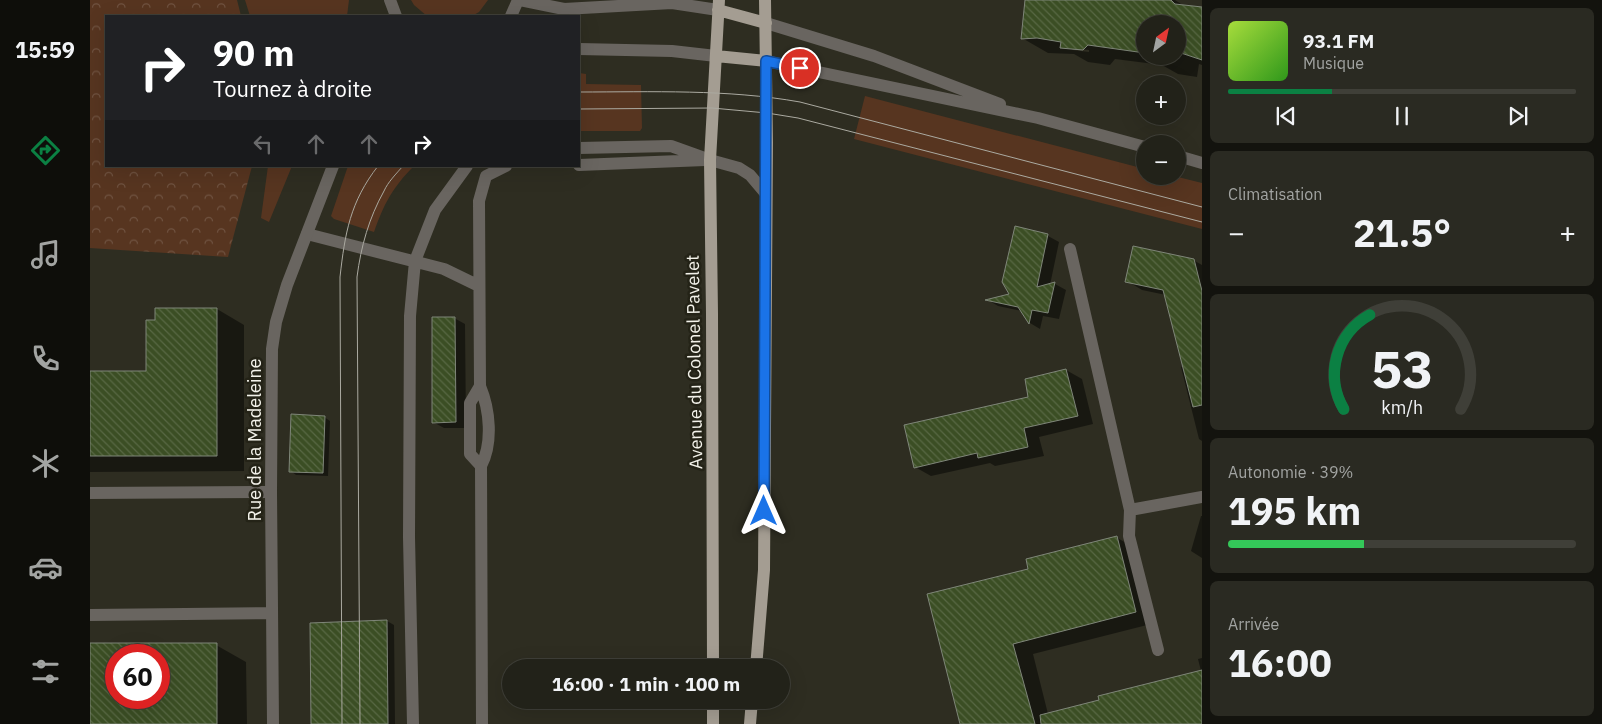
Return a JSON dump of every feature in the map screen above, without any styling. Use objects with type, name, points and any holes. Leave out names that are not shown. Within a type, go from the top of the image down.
[{"type":"main road","points":[[757,659],[764,570],[765,0]]},
{"type":"main road","points":[[718,5],[766,23]]},
{"type":"main road","name":"Avenue du Colonel Pavelet","points":[[713,659],[710,160],[718,5]]},
{"type":"main road","points":[[716,56],[766,61]]},
{"type":"main road","points":[[713,709],[713,724]]},
{"type":"main road","points":[[750,724],[751,709]]},
{"type":"street","points":[[390,0],[396,15]]},
{"type":"street","points":[[512,15],[519,0],[564,9],[672,3],[718,5]]},
{"type":"street","points":[[766,23],[874,56],[1038,118]]},
{"type":"street","points":[[580,48],[716,56]]},
{"type":"street","points":[[766,61],[1038,118],[1136,145]]},
{"type":"street","points":[[580,148],[671,146],[739,168],[750,175],[766,194]]},
{"type":"street","points":[[1186,158],[1202,163]]},
{"type":"street","points":[[580,165],[710,160]]},
{"type":"street","name":"Rue de la Madeleine","points":[[273,724],[270,492],[272,349],[276,322],[287,285],[333,167]]},
{"type":"street","points":[[413,724],[409,537],[410,316],[415,261],[435,210],[467,167]]},
{"type":"street","points":[[482,724],[481,466],[487,454],[488,433],[486,400],[480,386],[478,201],[486,176],[504,167]]},
{"type":"street","points":[[307,234],[343,245],[444,269],[479,286]]},
{"type":"street","points":[[1070,249],[1130,510],[1129,536],[1158,650]]},
{"type":"street","points":[[480,386],[470,402],[470,454],[481,466]]},
{"type":"street","points":[[90,493],[270,492]]},
{"type":"street","points":[[1130,510],[1202,497]]},
{"type":"street","points":[[90,615],[271,612]]},
{"type":"green space","points":[[90,0],[237,0],[241,15],[105,15],[105,167],[252,167],[228,257],[90,248]]},
{"type":"green space","points":[[245,0],[349,0],[347,15],[250,15]]},
{"type":"green space","points":[[411,0],[488,0],[479,12],[474,15],[426,15]]},
{"type":"green space","points":[[580,73],[586,74],[586,84],[641,85],[642,128],[640,131],[580,131]]},
{"type":"green space","points":[[865,96],[1136,167],[1136,185],[1186,185],[1186,179],[1202,183],[1202,229],[854,139]]},
{"type":"green space","points":[[268,167],[292,167],[269,222],[261,218]]},
{"type":"green space","points":[[348,167],[413,167],[390,197],[381,213],[374,232],[334,219],[331,216]]},
{"type":"building","points":[[1025,0],[1171,0],[1175,4],[1202,7],[1202,60],[1186,55],[1186,15],[1136,15],[1136,52],[1088,45],[1083,50],[1060,48],[1061,42],[1037,38],[1021,39]]},
{"type":"building","points":[[1015,226],[1048,234],[1037,287],[1055,282],[1048,313],[1032,310],[1029,324],[1018,307],[985,300],[1009,294],[1002,282]]},
{"type":"building","points":[[1133,246],[1194,259],[1202,291],[1202,405],[1193,407],[1163,290],[1125,282]]},
{"type":"building","points":[[155,308],[217,308],[217,456],[90,456],[90,371],[146,371],[146,320],[155,320]]},
{"type":"building","points":[[432,317],[455,317],[456,422],[432,423]]},
{"type":"building","points":[[1066,369],[1078,416],[1024,428],[1028,447],[978,458],[977,453],[914,468],[904,425],[1028,397],[1025,379]]},
{"type":"building","points":[[291,414],[325,416],[323,473],[289,472]]},
{"type":"building","points":[[1117,536],[1136,612],[1013,644],[1035,724],[960,724],[927,594],[1028,569],[1026,559]]},
{"type":"building","points":[[387,620],[388,724],[311,724],[310,623]]},
{"type":"building","points":[[90,643],[217,643],[217,724],[90,724]]},
{"type":"building","points":[[1202,670],[1202,724],[1041,724],[1040,715],[1099,700],[1098,696]]},
{"type":"tram line","points":[[580,92],[717,93],[800,102],[1202,207]]},
{"type":"tram line","points":[[580,109],[712,108],[798,118],[1202,222]]},
{"type":"tram line","points":[[342,724],[340,277],[350,218],[361,192],[377,167]]},
{"type":"tram line","points":[[360,724],[357,277],[363,243],[374,211],[388,184],[402,167]]},
{"type":"route","points":[[764,511],[766,61],[800,68]]}]
